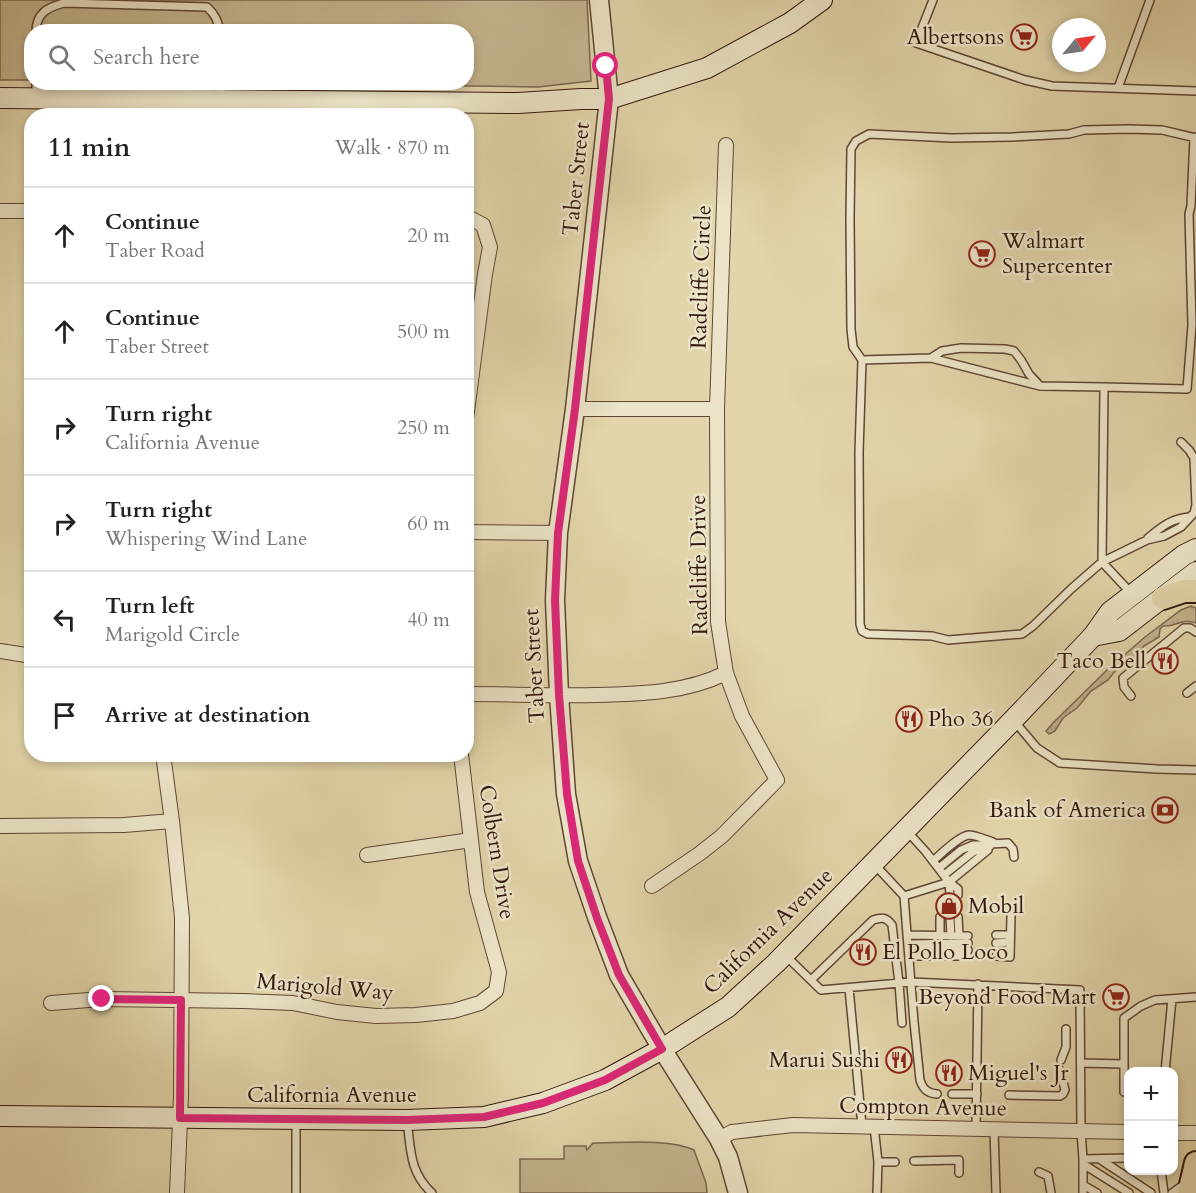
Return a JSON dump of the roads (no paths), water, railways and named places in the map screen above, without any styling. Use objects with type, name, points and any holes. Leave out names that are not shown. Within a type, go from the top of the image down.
[{"type":"main road","points":[[0,98],[36,90],[221,91],[518,103],[609,99],[707,68],[790,23],[822,0]]},
{"type":"main road","name":"California Avenue","points":[[0,1116],[407,1120],[484,1117],[543,1103],[605,1080],[662,1049],[728,1007],[784,955],[1013,720],[1093,636],[1110,612],[1184,555],[1196,549]]},
{"type":"main road","points":[[1093,636],[1119,631],[1196,572]]},
{"type":"main road","points":[[1162,597],[1184,591],[1196,591]]},
{"type":"street","name":"Taber Street","points":[[599,0],[609,99],[575,409],[558,533],[555,600],[559,695],[567,794],[578,861],[619,975],[662,1049],[719,1138],[728,1157],[738,1193]]},
{"type":"street","name":"Radcliffe Circle","points":[[717,409],[726,145]]},
{"type":"street","points":[[0,211],[24,211]]},
{"type":"street","points":[[474,220],[483,225],[490,247],[474,358]]},
{"type":"street","points":[[575,409],[717,409]]},
{"type":"street","name":"Radcliffe Drive","points":[[652,886],[722,836],[777,780],[742,716],[726,673],[718,622],[717,409]]},
{"type":"street","points":[[474,532],[558,533]]},
{"type":"street","points":[[0,651],[24,655]]},
{"type":"street","points":[[474,694],[637,694],[672,691],[711,681],[726,673]]},
{"type":"street","points":[[164,762],[182,918],[177,1193]]},
{"type":"street","name":"Colbern Drive","points":[[462,762],[477,892],[499,972],[496,991]]},
{"type":"street","points":[[0,826],[124,825],[172,821]]},
{"type":"street","points":[[367,855],[471,840]]},
{"type":"street","name":"Marigold Way","points":[[51,1003],[102,999],[292,1003],[337,1012],[376,1016],[416,1015],[453,1011],[480,1003],[496,991]]},
{"type":"street","name":"Compton Avenue","points":[[719,1138],[732,1132],[793,1125],[1124,1132]]},
{"type":"street","points":[[1178,1133],[1196,1133]]},
{"type":"lane","points":[[933,0],[916,43],[1025,80],[1052,86],[1196,91]]},
{"type":"lane","points":[[1118,88],[1150,0]]},
{"type":"lane","points":[[36,24],[46,9],[64,3],[207,7],[214,13],[217,24]]},
{"type":"lane","points":[[1181,442],[1194,458],[1196,505],[1194,513],[1190,517],[1177,518],[1161,527],[1146,540],[1102,562],[1022,634],[948,640],[932,636],[868,634],[862,631],[860,624],[859,452],[862,360],[853,348],[851,329],[850,164],[851,149],[856,141],[869,134],[951,138],[1012,137],[1069,134],[1084,130],[1128,129],[1162,130],[1195,137],[1189,214],[1192,325],[1187,389]]},
{"type":"lane","points":[[931,358],[942,351],[951,350],[1005,349],[1014,351],[1040,386]]},
{"type":"lane","points":[[862,360],[931,358],[1040,386],[1196,390]]},
{"type":"lane","points":[[1104,387],[1102,562],[1132,595]]},
{"type":"lane","points":[[1131,696],[1124,687],[1123,678],[1184,628],[1190,628],[1196,632]]},
{"type":"lane","points":[[1187,693],[1196,686]]},
{"type":"lane","points":[[1013,720],[1037,747],[1060,763],[1196,770]]},
{"type":"lane","points":[[906,829],[958,889],[954,895]]},
{"type":"lane","points":[[933,861],[944,850],[967,835],[998,843]]},
{"type":"lane","points":[[944,875],[973,852],[998,843]]},
{"type":"lane","points":[[904,896],[950,882],[998,843]]},
{"type":"lane","points":[[939,868],[961,850],[973,845],[1008,843],[1013,849],[1014,857]]},
{"type":"lane","points":[[873,863],[904,896],[920,1080],[926,1091],[937,1094]]},
{"type":"lane","points":[[939,885],[939,895]]},
{"type":"lane","points":[[1010,942],[996,946],[1010,957],[1011,916]]},
{"type":"lane","points":[[811,980],[873,920],[881,917],[888,919],[892,925],[902,1023]]},
{"type":"lane","points":[[940,917],[940,935]]},
{"type":"lane","points":[[954,917],[962,944]]},
{"type":"lane","points":[[907,935],[940,935],[962,944]]},
{"type":"lane","points":[[908,950],[962,944]]},
{"type":"lane","points":[[908,950],[962,944]]},
{"type":"lane","points":[[784,955],[821,990],[911,982],[1080,990],[1083,1189],[1097,1193]]},
{"type":"lane","points":[[976,1129],[978,984]]},
{"type":"lane","points":[[849,988],[868,1126],[878,1162],[877,1193]]},
{"type":"lane","points":[[1081,1063],[1124,1064],[1124,1018],[1141,1006],[1155,1000],[1196,997]]},
{"type":"lane","points":[[1165,1067],[1172,999]]},
{"type":"lane","points":[[1061,1060],[1066,1047],[1066,1029]]},
{"type":"lane","points":[[1009,1095],[1060,1096],[1065,1090],[1060,1070]]},
{"type":"lane","points":[[952,1094],[976,1094]]},
{"type":"lane","points":[[296,1119],[296,1193]]},
{"type":"lane","points":[[407,1120],[413,1166],[419,1179],[432,1193]]},
{"type":"lane","points":[[994,1130],[996,1193]]},
{"type":"lane","points":[[1083,1162],[1124,1158]]},
{"type":"lane","points":[[1100,1159],[1151,1193]]},
{"type":"lane","points":[[914,1161],[959,1160],[959,1173]]},
{"type":"lane","points":[[878,1162],[895,1162]]},
{"type":"lane","points":[[1083,1162],[1129,1193]]},
{"type":"lane","points":[[1039,1172],[1048,1176],[1051,1193]]},
{"type":"lane","points":[[1162,1175],[1164,1193]]},
{"type":"lane","points":[[1172,1193],[1193,1178]]},
{"type":"place","name":"Albertsons","points":[[1024,37]]},
{"type":"place","name":"Walmart Supercenter","points":[[982,254]]},
{"type":"place","name":"Taco Bell","points":[[1165,661]]},
{"type":"place","name":"Pho 36","points":[[909,719]]},
{"type":"place","name":"Bank of America","points":[[1165,810]]},
{"type":"place","name":"Mobil","points":[[949,906]]},
{"type":"place","name":"El Pollo Loco","points":[[863,952]]},
{"type":"place","name":"Beyond Food Mart","points":[[1116,997]]},
{"type":"place","name":"Marui Sushi","points":[[899,1060]]},
{"type":"place","name":"Miguel's Jr","points":[[949,1073]]}]
